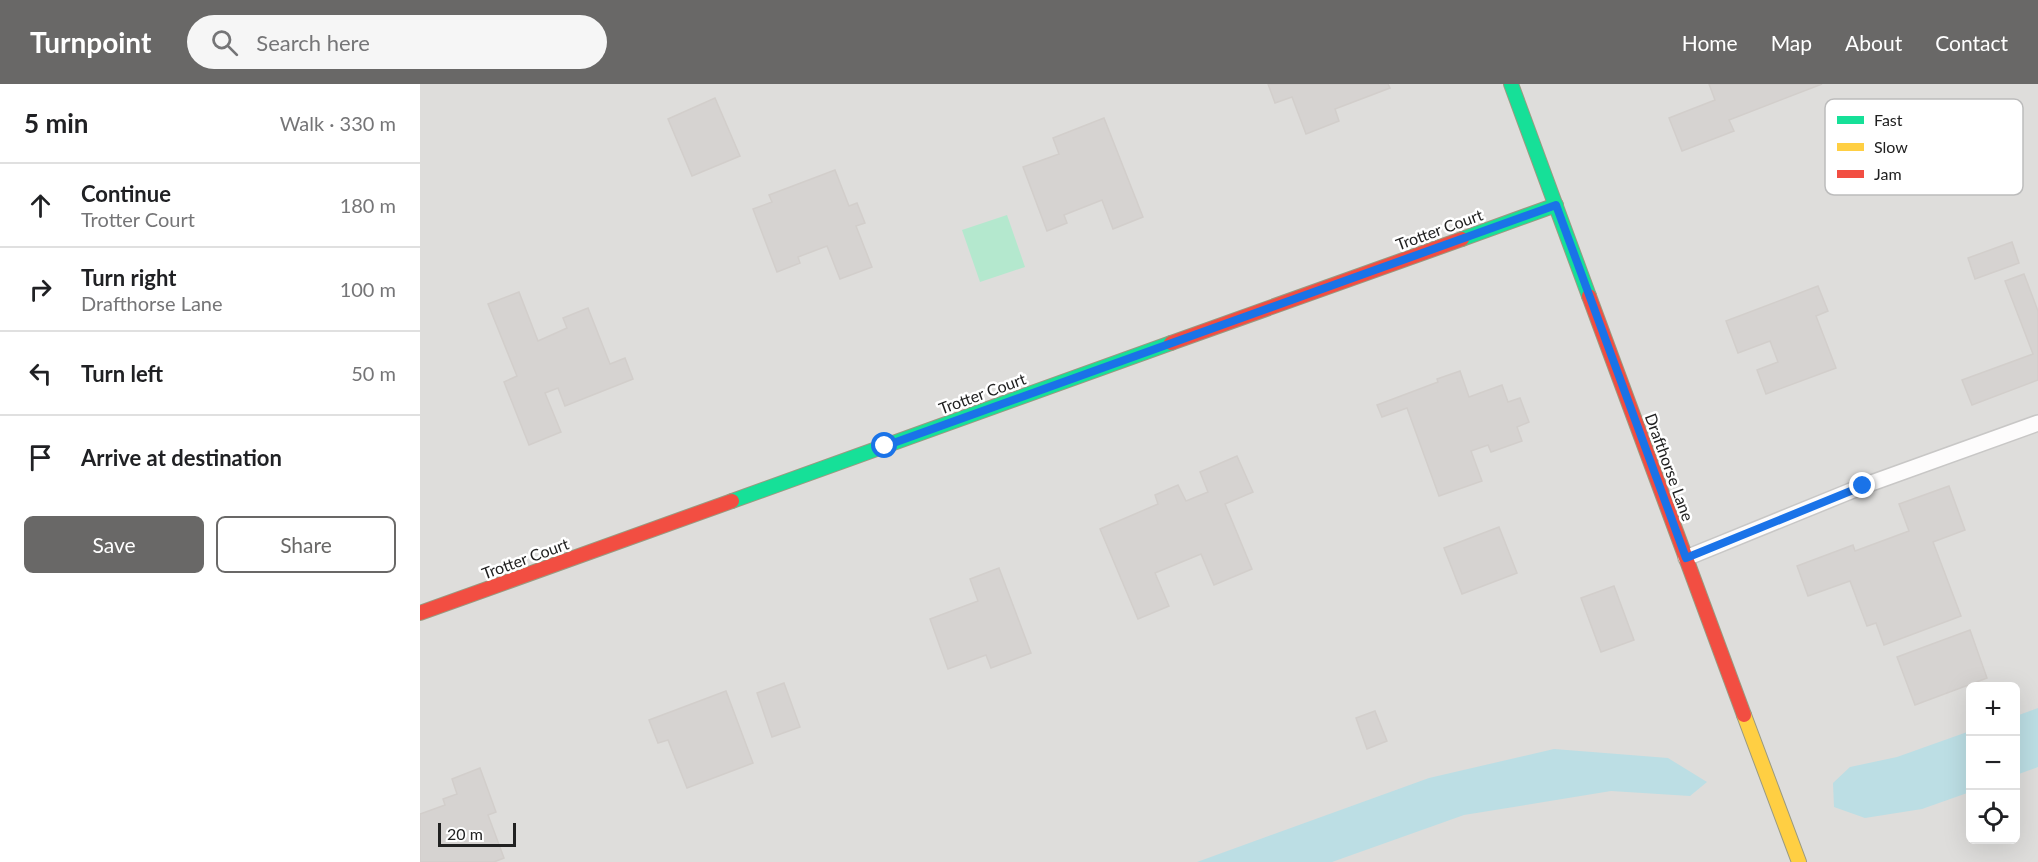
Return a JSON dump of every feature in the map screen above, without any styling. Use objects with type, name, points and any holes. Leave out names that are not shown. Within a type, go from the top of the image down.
[{"type":"street","name":"Drafthorse Lane","points":[[1511,84],[1799,862]]},
{"type":"street","name":"Trotter Court","points":[[420,614],[1556,205]]},
{"type":"lane","points":[[1686,558],[1863,486],[2038,423]]},
{"type":"shaded area","points":[[420,84],[2038,84],[2038,862],[420,862]]},
{"type":"green space","points":[[1007,215],[1025,267],[980,282],[962,230]]},
{"type":"water","points":[[2038,708],[2038,767],[2020,774],[2020,736],[2020,715]]},
{"type":"water","points":[[1966,732],[1966,793],[1922,809],[1865,818],[1834,807],[1833,783],[1850,767],[1897,757]]},
{"type":"water","points":[[1554,749],[1668,758],[1707,782],[1690,796],[1611,791],[1464,815],[1332,862],[1197,862],[1429,778]]},
{"type":"building","points":[[1268,84],[1388,84],[1390,88],[1335,109],[1339,121],[1306,134],[1292,97],[1275,103]]},
{"type":"building","points":[[1709,84],[1822,84],[1729,120],[1734,131],[1682,151],[1669,118],[1715,100]]},
{"type":"building","points":[[715,98],[740,156],[692,176],[668,119]]},
{"type":"building","points":[[1104,118],[1143,217],[1113,229],[1102,200],[1064,215],[1067,223],[1047,231],[1023,167],[1059,154],[1053,138]]},
{"type":"building","points":[[835,170],[849,206],[857,203],[865,223],[856,226],[872,267],[840,279],[827,246],[798,257],[800,263],[777,272],[753,209],[772,202],[769,195]]},
{"type":"building","points":[[2012,242],[2019,263],[1975,279],[1968,258]]},
{"type":"building","points":[[2024,274],[2038,311],[2038,380],[1972,405],[1962,380],[2033,354],[2005,281]]},
{"type":"building","points":[[1818,286],[1828,311],[1816,316],[1836,368],[1766,394],[1757,370],[1778,362],[1770,341],[1738,353],[1726,321]]},
{"type":"building","points":[[519,292],[538,341],[567,328],[563,318],[588,308],[610,364],[625,358],[633,379],[565,406],[558,388],[545,393],[561,432],[529,445],[504,382],[517,376],[488,304]]},
{"type":"building","points":[[1460,371],[1469,397],[1502,385],[1508,402],[1520,398],[1529,422],[1517,427],[1522,441],[1491,452],[1488,445],[1471,451],[1482,481],[1439,496],[1407,408],[1382,417],[1377,405],[1438,382],[1437,379]]},
{"type":"building","points":[[1237,456],[1253,492],[1225,504],[1252,569],[1214,585],[1201,554],[1155,573],[1169,606],[1138,619],[1100,529],[1158,504],[1155,495],[1178,485],[1186,501],[1208,492],[1200,472]]},
{"type":"building","points":[[1949,486],[1965,530],[1933,542],[1961,616],[1884,645],[1876,623],[1867,626],[1850,581],[1808,596],[1797,566],[1853,545],[1855,551],[1909,531],[1899,504]]},
{"type":"building","points":[[1499,527],[1517,573],[1462,594],[1444,548]]},
{"type":"building","points":[[999,568],[1031,653],[991,668],[986,655],[948,669],[930,619],[978,601],[970,579]]},
{"type":"building","points":[[1614,586],[1634,640],[1601,652],[1581,598]]},
{"type":"building","points":[[1970,630],[1987,678],[1976,682],[1966,682],[1966,686],[1915,705],[1897,657]]},
{"type":"building","points":[[784,683],[800,727],[772,737],[757,693]]},
{"type":"building","points":[[726,691],[753,763],[687,788],[668,740],[658,743],[649,720]]},
{"type":"building","points":[[1375,711],[1387,741],[1367,749],[1356,718]]},
{"type":"building","points":[[480,768],[496,812],[488,815],[504,858],[494,862],[420,862],[420,814],[445,805],[443,799],[457,794],[452,779]]},
{"type":"traffic: fast","points":[[1511,84],[1589,296]]},
{"type":"traffic: fast","points":[[1462,239],[1556,205]]},
{"type":"traffic: fast","points":[[732,501],[1171,343]]},
{"type":"traffic: slow","points":[[1744,715],[1799,862]]},
{"type":"traffic: jam","points":[[1171,343],[1462,239]]},
{"type":"traffic: jam","points":[[1589,296],[1744,715]]},
{"type":"traffic: jam","points":[[420,613],[732,501]]},
{"type":"route","points":[[885,446],[1556,205],[1686,558],[1723,541],[1863,486]]}]
